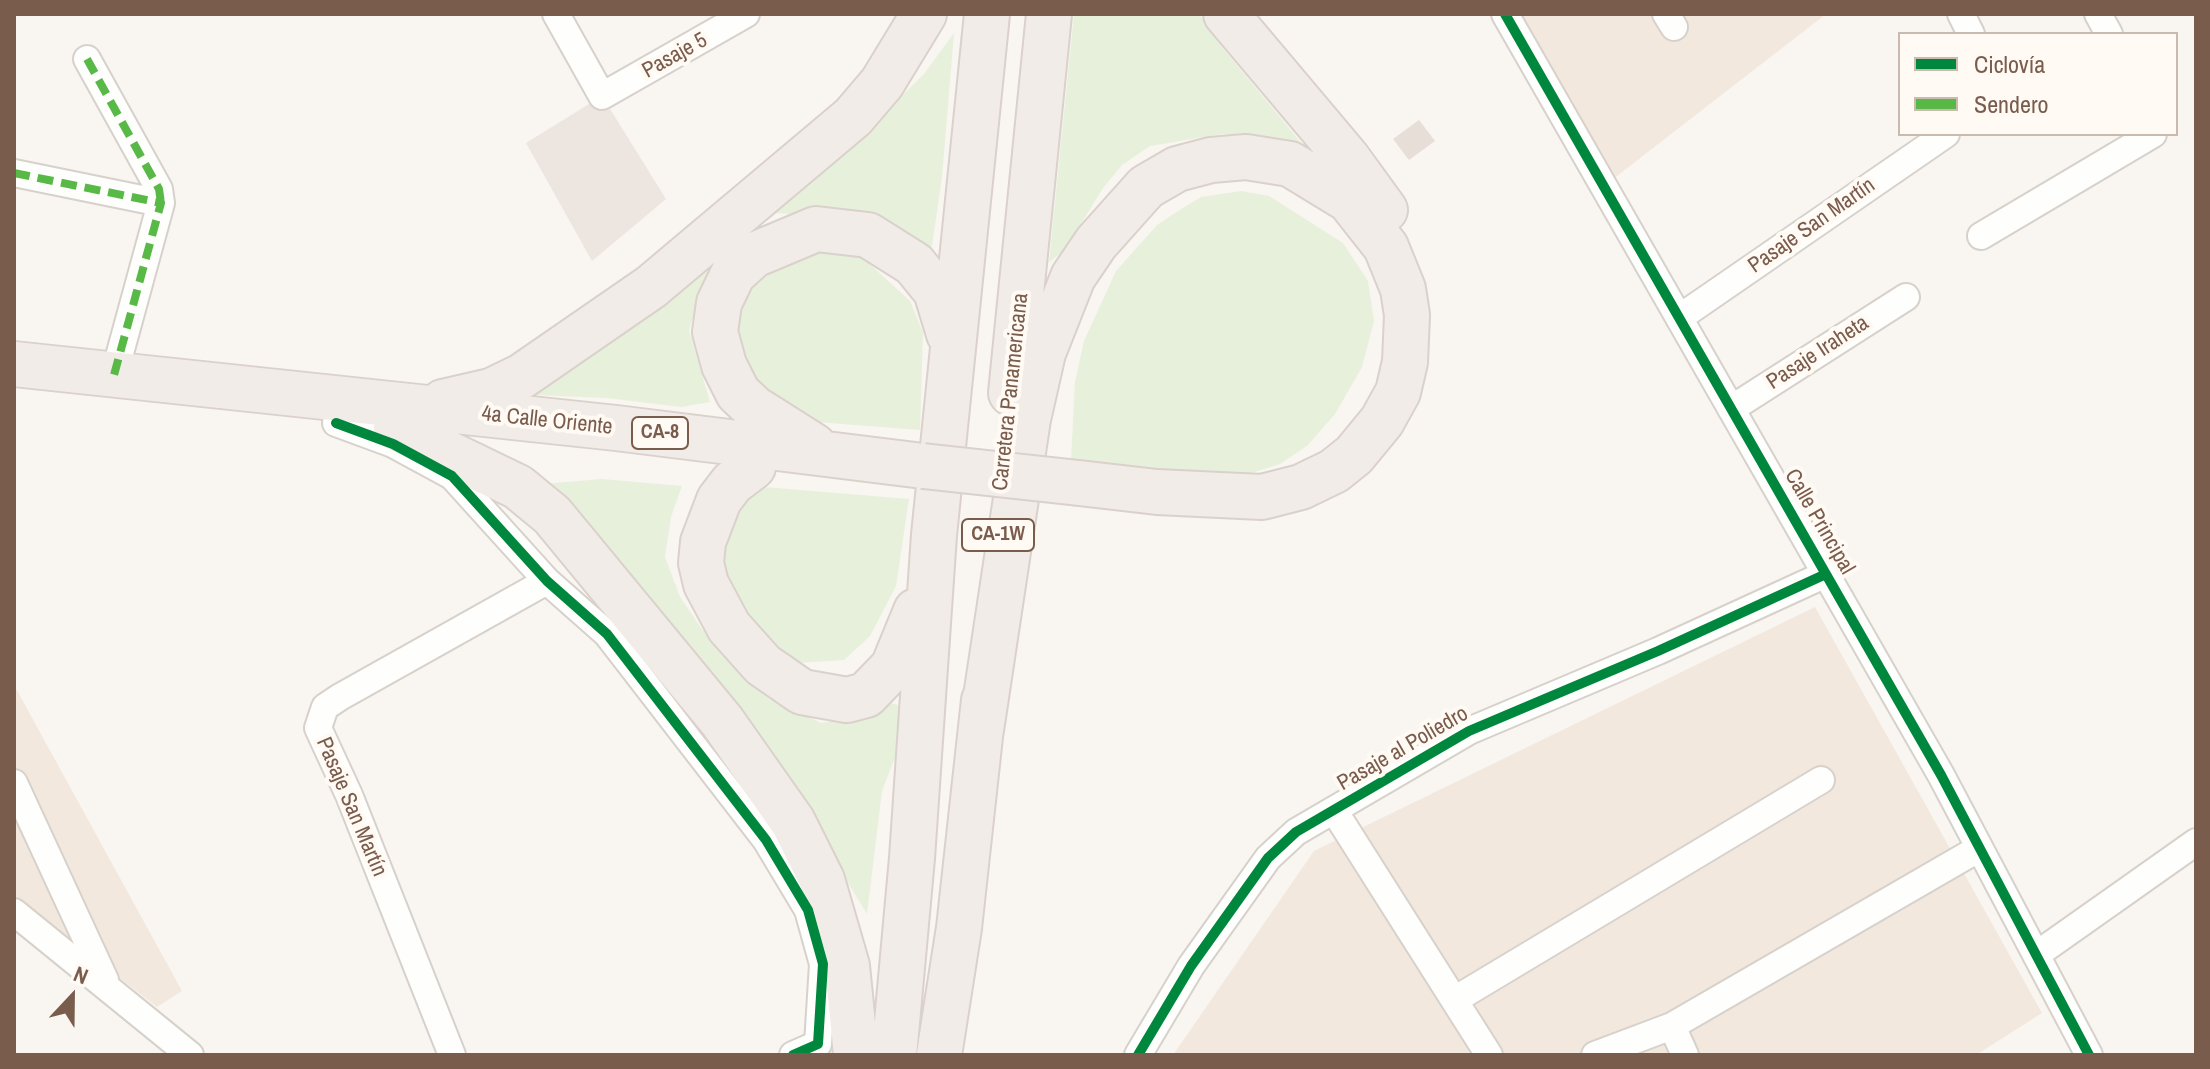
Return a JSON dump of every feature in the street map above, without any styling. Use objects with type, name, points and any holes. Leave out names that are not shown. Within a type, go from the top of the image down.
[{"type":"highway","points":[[396,417],[491,391],[522,376],[651,287],[853,117],[882,83],[924,14]]},
{"type":"highway","name":"CA-1W","points":[[894,1055],[912,858],[934,535],[929,461],[987,14]]},
{"type":"highway","name":"Carretera Panamericana","points":[[939,1055],[959,928],[981,730],[1049,14]]},
{"type":"highway","points":[[1078,491],[1223,514],[1280,512],[1312,502],[1341,486],[1369,462],[1399,427],[1421,371],[1425,344],[1418,285],[1397,227],[1348,159],[1226,14]]},
{"type":"highway","points":[[981,730],[1028,419],[1043,353],[1073,277],[1096,243],[1146,187],[1177,169],[1211,160],[1246,157],[1290,164],[1349,200],[1391,258],[1406,301],[1408,333],[1398,392],[1382,421],[1354,455],[1334,471],[1301,487],[1262,497],[1078,491]]},
{"type":"highway","points":[[827,453],[778,426],[738,393],[724,365],[715,332],[719,303],[733,274],[754,255],[816,229],[868,235],[914,264],[936,291],[950,337],[929,461]]},
{"type":"highway","name":"4a Calle Oriente","points":[[14,364],[114,375],[753,467],[929,461]]},
{"type":"highway","name":"4a Calle Oriente","points":[[14,388],[336,423],[396,417],[929,461],[1078,491]]},
{"type":"highway","points":[[396,417],[518,487],[552,515],[675,661],[731,734],[793,822],[822,880],[847,966],[856,1055]]},
{"type":"highway","points":[[753,467],[732,483],[719,500],[703,542],[701,563],[711,594],[729,627],[763,665],[802,692],[847,700],[866,695],[882,682],[904,647],[934,535]]},
{"type":"street","name":"Pasaje 5","points":[[556,14],[602,96],[746,14]]},
{"type":"street","name":"Calle Principal","points":[[1505,14],[1941,775],[2089,1055]]},
{"type":"street","points":[[1961,14],[1970,32]]},
{"type":"street","points":[[2098,14],[2108,32]]},
{"type":"street","points":[[87,59],[159,189],[161,203],[114,375]]},
{"type":"street","name":"Pasaje San Martín","points":[[1679,318],[1943,136]]},
{"type":"street","points":[[1981,236],[2150,136]]},
{"type":"street","points":[[14,173],[161,203]]},
{"type":"street","name":"Pasaje Iraheta","points":[[1731,409],[1906,297]]},
{"type":"street","points":[[336,423],[393,444],[452,476],[547,581],[607,634],[766,840],[808,910],[823,964],[818,1044],[793,1055]]},
{"type":"street","name":"Pasaje al Poliedro","points":[[1138,1055],[1191,966],[1268,858],[1296,832],[1469,731],[1658,651],[1826,574]]},
{"type":"street","name":"Pasaje San Martín","points":[[452,1055],[349,795],[318,728],[325,707],[340,697],[547,581]]},
{"type":"street","points":[[1456,999],[1821,780]]},
{"type":"street","points":[[14,783],[108,986]]},
{"type":"street","points":[[1335,812],[1489,1055]]},
{"type":"street","points":[[2036,955],[2196,842]]},
{"type":"street","points":[[1595,1055],[1672,1026],[1978,849]]},
{"type":"street","points":[[14,912],[190,1055]]},
{"type":"street","points":[[1672,1026],[1685,1055]]},
{"type":"shaded area","points":[[1509,14],[1826,14],[1604,186]]},
{"type":"shaded area","points":[[602,96],[666,199],[592,261],[526,143]]},
{"type":"shaded area","points":[[1815,607],[2042,1013],[1976,1055],[1173,1055],[1314,851]]},
{"type":"shaded area","points":[[14,685],[182,991],[157,1007],[14,896]]},
{"type":"green space","points":[[1074,14],[1199,14],[1221,46],[1313,157],[1257,138],[1222,134],[1150,146],[1122,165],[1103,188],[1065,250],[1049,262]]},
{"type":"green space","points":[[954,33],[942,177],[931,253],[802,215],[777,213],[725,252],[705,280],[689,330],[710,402],[681,407],[607,398],[534,395],[545,376],[867,130],[924,74]]},
{"type":"green space","points":[[1241,191],[1269,196],[1343,243],[1368,281],[1374,321],[1362,367],[1335,414],[1307,446],[1280,464],[1248,474],[1220,475],[1071,460],[1075,382],[1084,341],[1116,271],[1157,225],[1178,211],[1201,197]]},
{"type":"green space","points":[[838,251],[862,257],[910,301],[923,333],[920,430],[803,421],[758,388],[739,352],[736,332],[738,312],[747,293],[788,258]]},
{"type":"green space","points":[[601,479],[682,486],[671,517],[665,557],[680,597],[702,629],[769,699],[821,723],[857,717],[889,703],[914,708],[882,791],[867,914],[743,710],[544,484]]},
{"type":"green space","points":[[764,487],[909,499],[896,586],[870,636],[844,660],[796,663],[764,639],[720,580],[719,538],[736,510]]},
{"type":"building","points":[[1419,120],[1435,141],[1409,160],[1393,139]]},
{"type":"marked path","points":[[87,59],[159,189],[161,203]]},
{"type":"marked path","points":[[14,173],[161,203],[114,375]]},
{"type":"cycle path","points":[[1505,14],[1941,775],[2089,1055]]},
{"type":"cycle path","points":[[336,423],[393,444],[452,476],[547,581],[607,634],[766,840],[808,910],[823,964],[818,1044],[793,1055]]},
{"type":"cycle path","points":[[1138,1055],[1191,966],[1268,858],[1296,832],[1469,731],[1658,651],[1826,574]]}]
